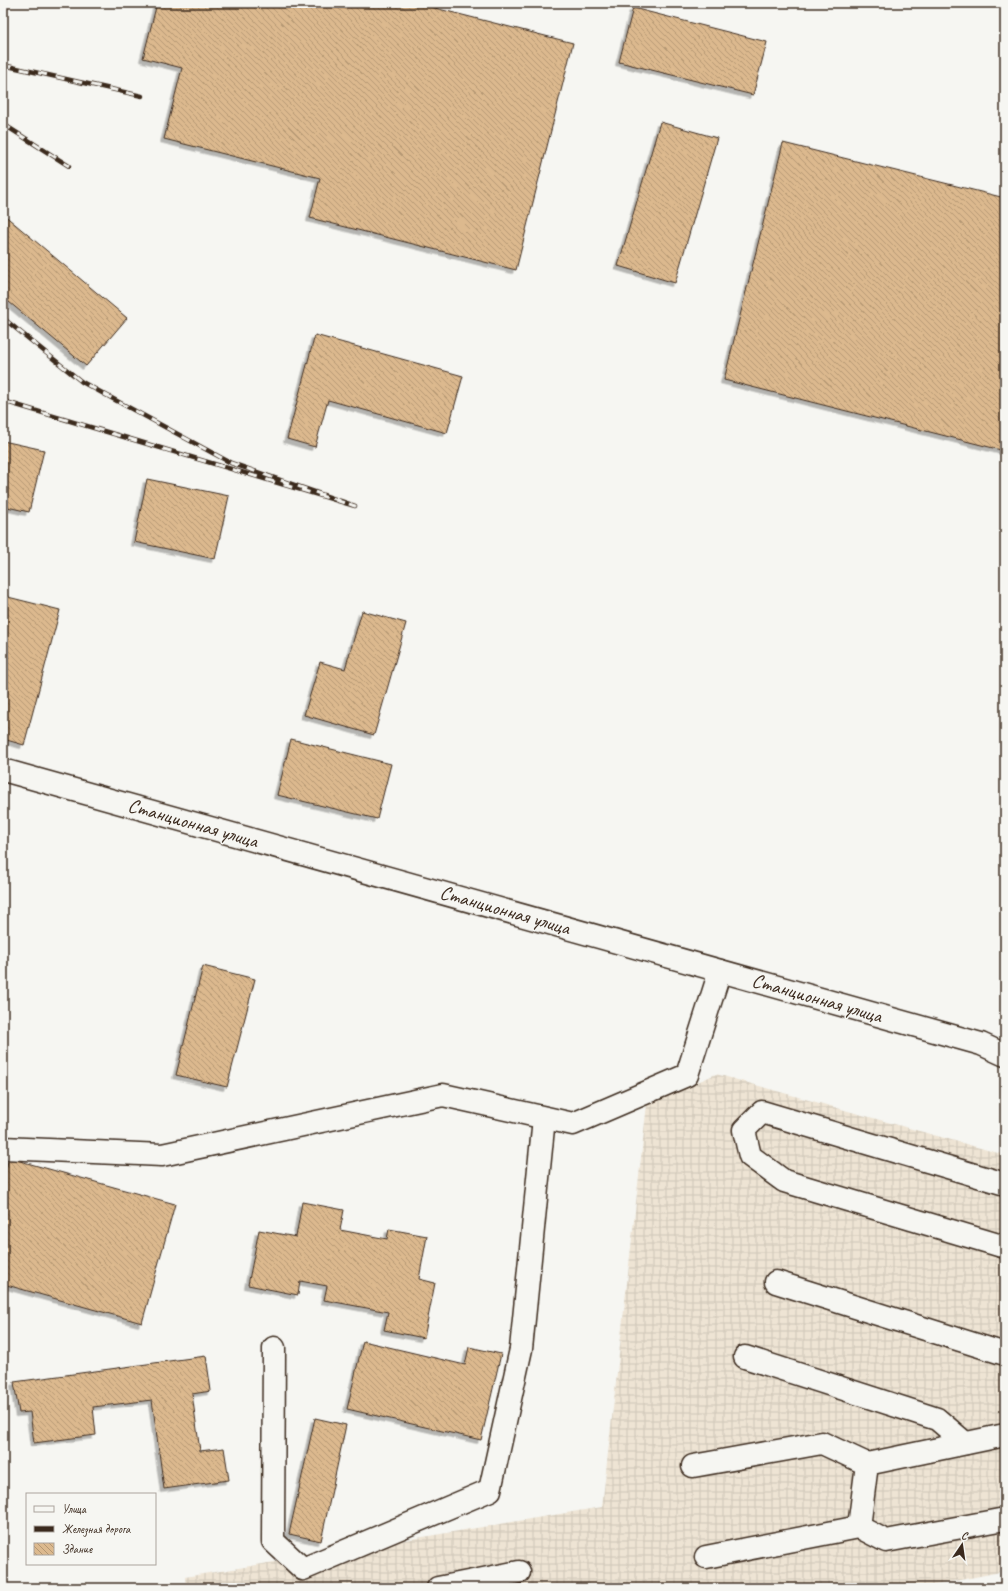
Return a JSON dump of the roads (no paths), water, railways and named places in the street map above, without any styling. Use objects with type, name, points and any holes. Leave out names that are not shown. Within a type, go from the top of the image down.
[{"type":"street","name":"Станционная улица","points":[[3,770],[981,1044],[1005,1055]]},
{"type":"street","points":[[3,1148],[162,1155],[443,1095],[573,1124],[687,1075],[720,971]]},
{"type":"street","points":[[1005,1184],[762,1112],[744,1130],[750,1156],[784,1181],[1005,1247]]},
{"type":"street","points":[[274,1348],[273,1541],[303,1569],[490,1490],[521,1349],[544,1118]]},
{"type":"street","points":[[776,1282],[1005,1354]]},
{"type":"street","points":[[746,1357],[937,1420],[965,1443]]},
{"type":"street","points":[[693,1466],[822,1443],[867,1464],[1005,1435]]},
{"type":"street","points":[[859,1527],[867,1464]]},
{"type":"street","points":[[706,1557],[859,1527],[886,1541],[1005,1519]]},
{"type":"street","points":[[438,1588],[519,1572]]},
{"type":"railway","points":[[3,65],[142,96]]},
{"type":"railway","points":[[3,124],[69,166]]},
{"type":"railway","points":[[3,318],[82,382],[231,463],[355,506],[3,401]]}]
